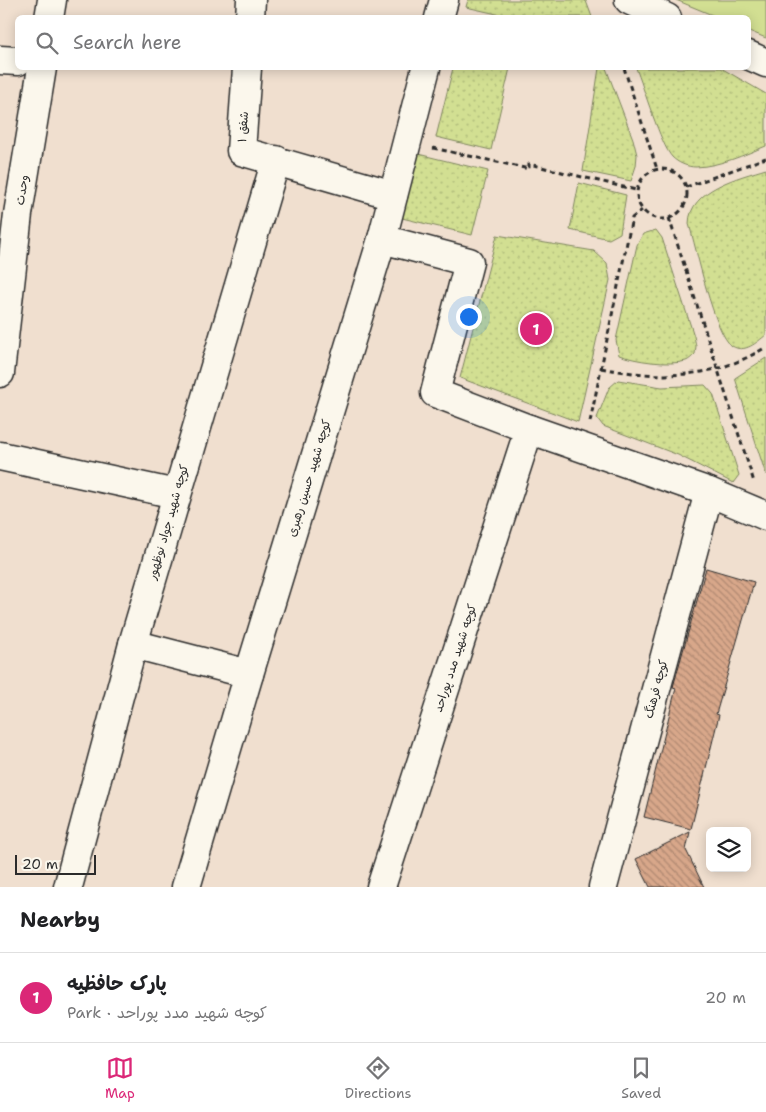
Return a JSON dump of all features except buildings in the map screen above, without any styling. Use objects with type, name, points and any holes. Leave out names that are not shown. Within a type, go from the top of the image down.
[{"type":"street","points":[[50,15],[52,0]]},
{"type":"street","points":[[250,15],[251,0]]},
{"type":"street","points":[[441,15],[444,0]]},
{"type":"street","points":[[629,0],[661,15]]},
{"type":"street","points":[[751,56],[766,63]]},
{"type":"street","points":[[0,60],[15,61]]},
{"type":"street","name":"وحدت","points":[[0,373],[9,217],[42,70]]},
{"type":"street","name":"شفق ۱","points":[[247,70],[242,151],[276,160]]},
{"type":"street","name":"کوچه شهید حسین رهبری","points":[[186,887],[382,239],[425,70]]},
{"type":"street","points":[[276,160],[393,195]]},
{"type":"street","name":"کوچه شهید جواد نوظهور","points":[[68,887],[133,644],[276,160]]},
{"type":"street","points":[[382,239],[469,262],[435,393],[529,429],[709,492],[766,516]]},
{"type":"street","name":"کوچه شهید مدد پوراحد","points":[[381,887],[529,429]]},
{"type":"street","points":[[0,456],[176,494]]},
{"type":"street","name":"کوچه فرهنگ","points":[[603,887],[709,492]]},
{"type":"street","points":[[133,644],[249,674]]},
{"type":"path","points":[[625,70],[658,169]]},
{"type":"path","points":[[407,142],[529,169],[529,164],[636,190]]},
{"type":"path","points":[[686,187],[766,158]]},
{"type":"path","points":[[665,168],[678,174],[686,187],[687,195],[682,210],[669,218],[654,218],[642,210],[638,204],[636,190],[639,182],[644,176],[658,169],[665,168]]},
{"type":"path","points":[[589,422],[632,218],[642,210]]},
{"type":"path","points":[[669,218],[757,491]]},
{"type":"path","points":[[601,368],[627,373],[661,376],[697,374],[718,369],[756,354],[766,347]]},
{"type":"green space","points":[[468,0],[583,0],[586,1],[591,15],[501,15],[466,7]]},
{"type":"green space","points":[[676,0],[766,0],[766,38],[751,32],[751,15],[712,15]]},
{"type":"green space","points":[[453,70],[510,70],[491,150],[436,137]]},
{"type":"green space","points":[[599,70],[607,70],[633,139],[637,155],[636,166],[631,181],[583,171]]},
{"type":"green space","points":[[637,70],[724,70],[766,94],[766,146],[714,165],[689,166],[680,163],[672,157],[652,115]]},
{"type":"green space","points":[[418,154],[488,171],[472,235],[402,218]]},
{"type":"green space","points":[[766,169],[766,335],[751,346],[742,349],[732,346],[725,338],[719,325],[706,289],[689,224],[691,212],[697,202],[707,193],[730,181]]},
{"type":"green space","points":[[579,183],[626,195],[620,233],[609,239],[570,230]]},
{"type":"green space","points":[[656,230],[662,238],[694,336],[695,354],[686,361],[671,363],[652,362],[619,355],[616,340],[637,245],[643,234]]},
{"type":"green space","points":[[497,235],[594,251],[607,263],[610,280],[578,422],[460,378]]},
{"type":"green space","points":[[766,358],[766,475],[735,378]]},
{"type":"green space","points":[[618,380],[662,387],[705,385],[713,394],[739,475],[733,483],[678,455],[603,426],[597,418],[609,388]]},
{"type":"place","name":"پارک حافظیه","points":[[536,329]]}]
